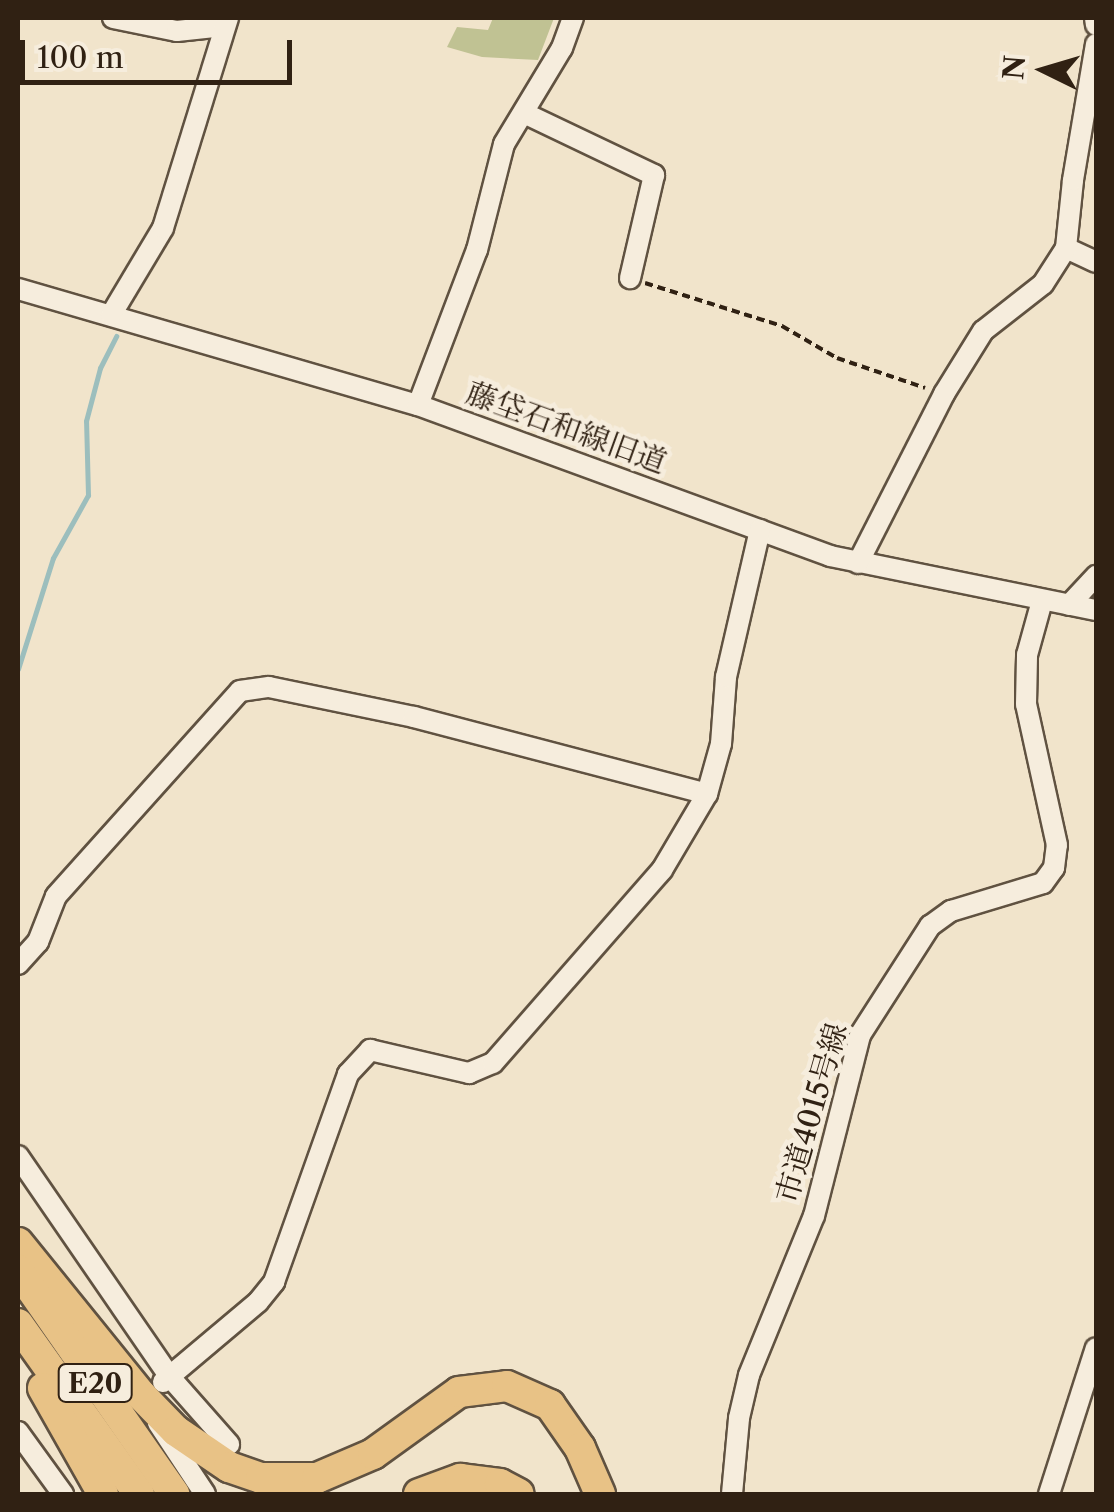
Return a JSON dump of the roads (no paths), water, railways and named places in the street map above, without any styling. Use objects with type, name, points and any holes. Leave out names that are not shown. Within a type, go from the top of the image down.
[{"type":"highway","points":[[18,1243],[158,1384],[176,1432],[229,1467],[261,1478],[291,1480],[344,1470],[460,1392],[506,1386],[550,1405],[580,1448],[600,1494]]},
{"type":"highway","name":"E20","points":[[18,1270],[174,1494]]},
{"type":"highway","name":"E20","points":[[18,1324],[139,1494]]},
{"type":"highway","points":[[18,1346],[103,1494]]},
{"type":"highway","points":[[419,1494],[439,1484],[470,1479],[500,1484],[519,1494]]},
{"type":"street","points":[[111,316],[162,228],[226,22],[177,31],[113,18]]},
{"type":"street","points":[[418,405],[478,250],[504,144],[526,114],[562,48],[573,18]]},
{"type":"street","points":[[1095,18],[1096,25]]},
{"type":"street","points":[[858,563],[944,394],[983,331],[1043,284],[1066,248],[1072,180],[1096,44]]},
{"type":"street","points":[[526,114],[654,175],[630,278]]},
{"type":"street","points":[[1066,248],[1096,262]]},
{"type":"street","name":"藤垈石和線旧道","points":[[18,289],[418,405],[858,563],[1096,610]]},
{"type":"street","points":[[158,1384],[258,1302],[274,1282],[348,1074],[370,1050],[468,1073],[493,1063],[662,870],[707,794],[721,744],[726,677],[760,530]]},
{"type":"street","points":[[1069,605],[1096,576]]},
{"type":"street","name":"市道4015号線","points":[[732,1494],[739,1418],[749,1374],[814,1216],[860,1034],[930,926],[952,911],[1043,883],[1054,868],[1057,845],[1026,704],[1028,655],[1042,601]]},
{"type":"street","points":[[18,964],[38,942],[56,896],[240,691],[269,687],[396,713],[707,794]]},
{"type":"street","points":[[18,1156],[158,1384],[204,1494]]},
{"type":"street","points":[[1048,1494],[1096,1348]]},
{"type":"street","points":[[158,1384],[228,1444]]},
{"type":"street","points":[[18,1432],[62,1494]]},
{"type":"waterway","points":[[18,669],[53,558],[88,495],[86,421],[100,368],[116,336]]},
{"type":"tunnel","points":[[120,1494],[157,1398]]}]
